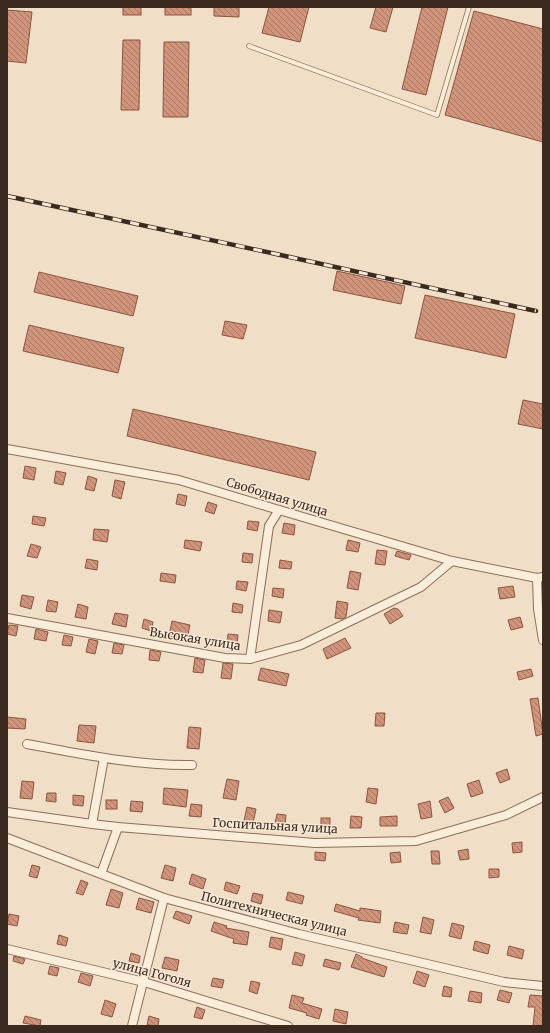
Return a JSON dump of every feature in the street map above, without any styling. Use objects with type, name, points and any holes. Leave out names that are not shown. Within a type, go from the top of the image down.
[{"type":"street","name":"Свободная улица","points":[[7,449],[179,480],[452,561],[540,578]]},
{"type":"street","points":[[250,659],[269,526],[279,510]]},
{"type":"street","name":"Высокая улица","points":[[7,618],[225,658],[250,659],[301,645],[414,591],[452,561]]},
{"type":"street","points":[[540,578],[538,609],[543,640]]},
{"type":"street","points":[[27,744],[104,758],[173,766],[192,765]]},
{"type":"street","points":[[92,824],[104,758]]},
{"type":"street","name":"Госпитальная улица","points":[[7,812],[118,827],[315,843],[416,841],[506,815],[543,797]]},
{"type":"street","points":[[101,874],[118,827]]},
{"type":"street","name":"Политехническая улица","points":[[7,838],[164,898],[299,934],[504,982],[543,986]]},
{"type":"street","points":[[132,1026],[164,898]]},
{"type":"street","name":"улица Гоголя","points":[[7,949],[144,982],[288,1026]]},
{"type":"lane","points":[[249,46],[437,115],[469,7]]},
{"type":"building","points":[[123,7],[141,7],[141,15],[123,15]]},
{"type":"building","points":[[165,7],[191,7],[191,15],[165,15]]},
{"type":"building","points":[[214,7],[239,7],[239,17],[214,16]]},
{"type":"building","points":[[269,7],[309,7],[300,42],[262,33]]},
{"type":"building","points":[[376,7],[393,7],[386,32],[370,28]]},
{"type":"building","points":[[422,7],[448,7],[426,95],[402,89]]},
{"type":"building","points":[[7,10],[32,12],[26,63],[7,61]]},
{"type":"building","points":[[474,11],[543,29],[543,142],[445,115]]},
{"type":"building","points":[[123,40],[140,40],[139,110],[121,110]]},
{"type":"building","points":[[164,42],[189,42],[188,117],[163,117]]},
{"type":"building","points":[[337,271],[405,286],[401,304],[333,290]]},
{"type":"building","points":[[39,272],[138,296],[133,316],[34,292]]},
{"type":"building","points":[[425,295],[515,314],[506,358],[415,338]]},
{"type":"building","points":[[225,321],[247,325],[243,339],[222,335]]},
{"type":"building","points":[[29,325],[124,348],[118,373],[23,351]]},
{"type":"building","points":[[523,400],[543,404],[543,429],[518,424]]},
{"type":"building","points":[[133,409],[316,452],[309,480],[127,436]]},
{"type":"building","points":[[25,466],[36,468],[34,480],[23,478]]},
{"type":"building","points":[[56,471],[66,473],[63,485],[54,483]]},
{"type":"building","points":[[88,476],[97,479],[94,491],[85,489]]},
{"type":"building","points":[[115,480],[125,482],[121,499],[112,496]]},
{"type":"building","points":[[178,494],[187,496],[185,506],[176,504]]},
{"type":"building","points":[[208,502],[217,505],[214,514],[205,511]]},
{"type":"building","points":[[33,516],[46,518],[44,526],[32,524]]},
{"type":"building","points":[[248,521],[259,522],[257,531],[247,529]]},
{"type":"building","points":[[284,523],[295,525],[294,535],[282,533]]},
{"type":"building","points":[[94,529],[109,530],[107,542],[93,540]]},
{"type":"building","points":[[185,540],[202,542],[200,551],[184,548]]},
{"type":"building","points":[[348,540],[360,543],[358,552],[346,550]]},
{"type":"building","points":[[31,544],[41,547],[37,558],[27,556]]},
{"type":"building","points":[[377,550],[387,551],[385,565],[375,564]]},
{"type":"building","points":[[397,551],[411,555],[409,560],[395,556]]},
{"type":"building","points":[[243,553],[253,554],[252,563],[242,562]]},
{"type":"building","points":[[87,559],[98,561],[97,570],[85,568]]},
{"type":"building","points":[[280,560],[292,562],[291,569],[279,568]]},
{"type":"building","points":[[350,571],[361,573],[358,590],[347,588]]},
{"type":"building","points":[[161,573],[176,575],[175,583],[160,581]]},
{"type":"building","points":[[237,581],[248,582],[246,591],[236,589]]},
{"type":"building","points":[[513,586],[515,597],[500,599],[498,588]]},
{"type":"building","points":[[273,588],[284,589],[283,598],[272,596]]},
{"type":"building","points":[[22,595],[34,597],[31,609],[20,606]]},
{"type":"building","points":[[48,600],[58,602],[56,612],[46,611]]},
{"type":"building","points":[[337,601],[348,603],[346,617],[342,619],[335,618]]},
{"type":"building","points":[[233,603],[243,605],[242,613],[232,612]]},
{"type":"building","points":[[78,604],[88,607],[86,619],[75,617]]},
{"type":"building","points":[[394,608],[398,609],[403,616],[390,624],[384,614]]},
{"type":"building","points":[[269,610],[282,612],[280,623],[268,621]]},
{"type":"building","points":[[115,613],[128,615],[126,627],[112,624]]},
{"type":"building","points":[[520,617],[523,627],[511,630],[508,620]]},
{"type":"building","points":[[144,619],[153,622],[151,631],[142,628]]},
{"type":"building","points":[[172,621],[190,625],[187,639],[169,636]]},
{"type":"building","points":[[9,625],[18,626],[16,636],[7,634]]},
{"type":"building","points":[[36,629],[48,632],[46,641],[34,639]]},
{"type":"building","points":[[228,634],[238,635],[237,644],[227,642]]},
{"type":"building","points":[[64,635],[73,637],[71,646],[62,645]]},
{"type":"building","points":[[345,638],[351,648],[327,659],[323,649]]},
{"type":"building","points":[[89,639],[98,641],[95,654],[86,652]]},
{"type":"building","points":[[114,643],[124,645],[122,654],[112,653]]},
{"type":"building","points":[[150,650],[161,652],[159,661],[149,660]]},
{"type":"building","points":[[195,658],[205,660],[203,673],[193,672]]},
{"type":"building","points":[[223,663],[233,664],[231,679],[221,678]]},
{"type":"building","points":[[261,668],[289,674],[286,686],[258,680]]},
{"type":"building","points":[[531,669],[533,676],[519,680],[517,672]]},
{"type":"building","points":[[538,698],[543,734],[536,736],[530,699]]},
{"type":"building","points":[[376,713],[385,713],[384,726],[375,726]]},
{"type":"building","points":[[7,717],[26,719],[25,729],[7,728]]},
{"type":"building","points":[[79,725],[96,726],[94,743],[77,741]]},
{"type":"building","points":[[189,727],[201,728],[199,749],[187,748]]},
{"type":"building","points":[[507,769],[510,779],[500,783],[496,773]]},
{"type":"building","points":[[227,779],[239,781],[236,800],[223,798]]},
{"type":"building","points":[[479,780],[483,793],[471,797],[467,784]]},
{"type":"building","points":[[22,781],[34,782],[32,799],[20,798]]},
{"type":"building","points":[[164,788],[188,790],[186,807],[163,804]]},
{"type":"building","points":[[368,788],[378,789],[376,804],[366,802]]},
{"type":"building","points":[[47,793],[56,793],[56,802],[46,801]]},
{"type":"building","points":[[73,795],[84,796],[83,806],[73,805]]},
{"type":"building","points":[[448,797],[454,808],[445,813],[439,801]]},
{"type":"building","points":[[106,800],[117,800],[117,809],[106,809]]},
{"type":"building","points":[[131,801],[143,802],[142,812],[130,811]]},
{"type":"building","points":[[430,801],[432,817],[421,819],[418,804]]},
{"type":"building","points":[[191,804],[202,805],[201,817],[189,816]]},
{"type":"building","points":[[247,807],[256,809],[253,823],[244,821]]},
{"type":"building","points":[[277,814],[286,815],[285,825],[275,823]]},
{"type":"building","points":[[351,816],[362,817],[361,828],[350,828]]},
{"type":"building","points":[[397,816],[397,826],[380,826],[380,817]]},
{"type":"building","points":[[321,818],[330,818],[330,827],[321,827]]},
{"type":"building","points":[[522,842],[522,852],[513,853],[512,843]]},
{"type":"building","points":[[468,849],[469,859],[460,860],[458,851]]},
{"type":"building","points":[[431,851],[439,851],[440,864],[432,864]]},
{"type":"building","points":[[315,852],[326,853],[325,861],[315,860]]},
{"type":"building","points":[[400,852],[401,862],[391,863],[390,853]]},
{"type":"building","points":[[32,865],[40,867],[37,878],[29,876]]},
{"type":"building","points":[[165,865],[176,868],[173,881],[161,878]]},
{"type":"building","points":[[489,869],[499,869],[499,877],[489,878]]},
{"type":"building","points":[[192,874],[206,879],[203,889],[189,884]]},
{"type":"building","points":[[81,880],[88,883],[83,895],[76,893]]},
{"type":"building","points":[[226,882],[240,886],[237,894],[224,890]]},
{"type":"building","points":[[111,889],[123,893],[119,908],[106,905]]},
{"type":"building","points":[[288,892],[304,896],[302,904],[286,900]]},
{"type":"building","points":[[253,893],[263,895],[261,904],[251,901]]},
{"type":"building","points":[[139,898],[154,902],[151,913],[136,909]]},
{"type":"building","points":[[336,904],[360,911],[360,908],[381,911],[380,923],[358,920],[359,918],[334,911]]},
{"type":"building","points":[[176,911],[192,916],[189,924],[173,918]]},
{"type":"building","points":[[9,914],[19,916],[17,926],[7,924]]},
{"type":"building","points":[[423,917],[434,920],[431,934],[420,932]]},
{"type":"building","points":[[214,922],[227,926],[226,928],[249,932],[247,945],[233,943],[234,939],[211,931]]},
{"type":"building","points":[[395,922],[409,925],[407,934],[393,932]]},
{"type":"building","points":[[452,923],[464,926],[461,939],[449,936]]},
{"type":"building","points":[[59,935],[68,938],[66,946],[57,944]]},
{"type":"building","points":[[271,937],[283,939],[281,950],[269,947]]},
{"type":"building","points":[[475,941],[490,945],[488,954],[473,950]]},
{"type":"building","points":[[509,946],[524,950],[522,959],[507,955]]},
{"type":"building","points":[[295,952],[305,955],[302,966],[292,964]]},
{"type":"building","points":[[131,953],[140,956],[139,963],[129,961]]},
{"type":"building","points":[[356,954],[362,958],[387,967],[384,977],[351,967]]},
{"type":"building","points":[[14,956],[25,959],[23,964],[13,961]]},
{"type":"building","points":[[165,957],[179,960],[177,971],[162,968]]},
{"type":"building","points":[[325,959],[341,963],[339,970],[323,966]]},
{"type":"building","points":[[50,966],[59,968],[57,976],[48,974]]},
{"type":"building","points":[[417,971],[429,975],[425,987],[413,983]]},
{"type":"building","points":[[81,973],[93,976],[90,986],[78,982]]},
{"type":"building","points":[[213,978],[224,980],[222,988],[211,986]]},
{"type":"building","points":[[251,981],[260,983],[257,994],[249,991]]},
{"type":"building","points":[[444,986],[452,988],[451,997],[442,996]]},
{"type":"building","points":[[500,990],[512,993],[509,1003],[497,1000]]},
{"type":"building","points":[[470,991],[482,993],[481,1003],[468,1001]]},
{"type":"building","points":[[292,995],[304,998],[302,1003],[322,1009],[319,1019],[306,1015],[307,1013],[289,1008]]},
{"type":"building","points":[[530,995],[543,996],[543,1026],[533,1026],[535,1007],[528,1007]]},
{"type":"building","points":[[105,1000],[116,1004],[112,1017],[101,1014]]},
{"type":"building","points":[[197,1007],[205,1010],[202,1019],[194,1017]]},
{"type":"building","points":[[335,1009],[348,1012],[346,1024],[333,1021]]},
{"type":"building","points":[[25,1016],[41,1020],[40,1026],[23,1023]]},
{"type":"building","points":[[149,1016],[159,1019],[158,1026],[147,1025]]},
{"type":"railway","points":[[7,196],[536,311]]}]
